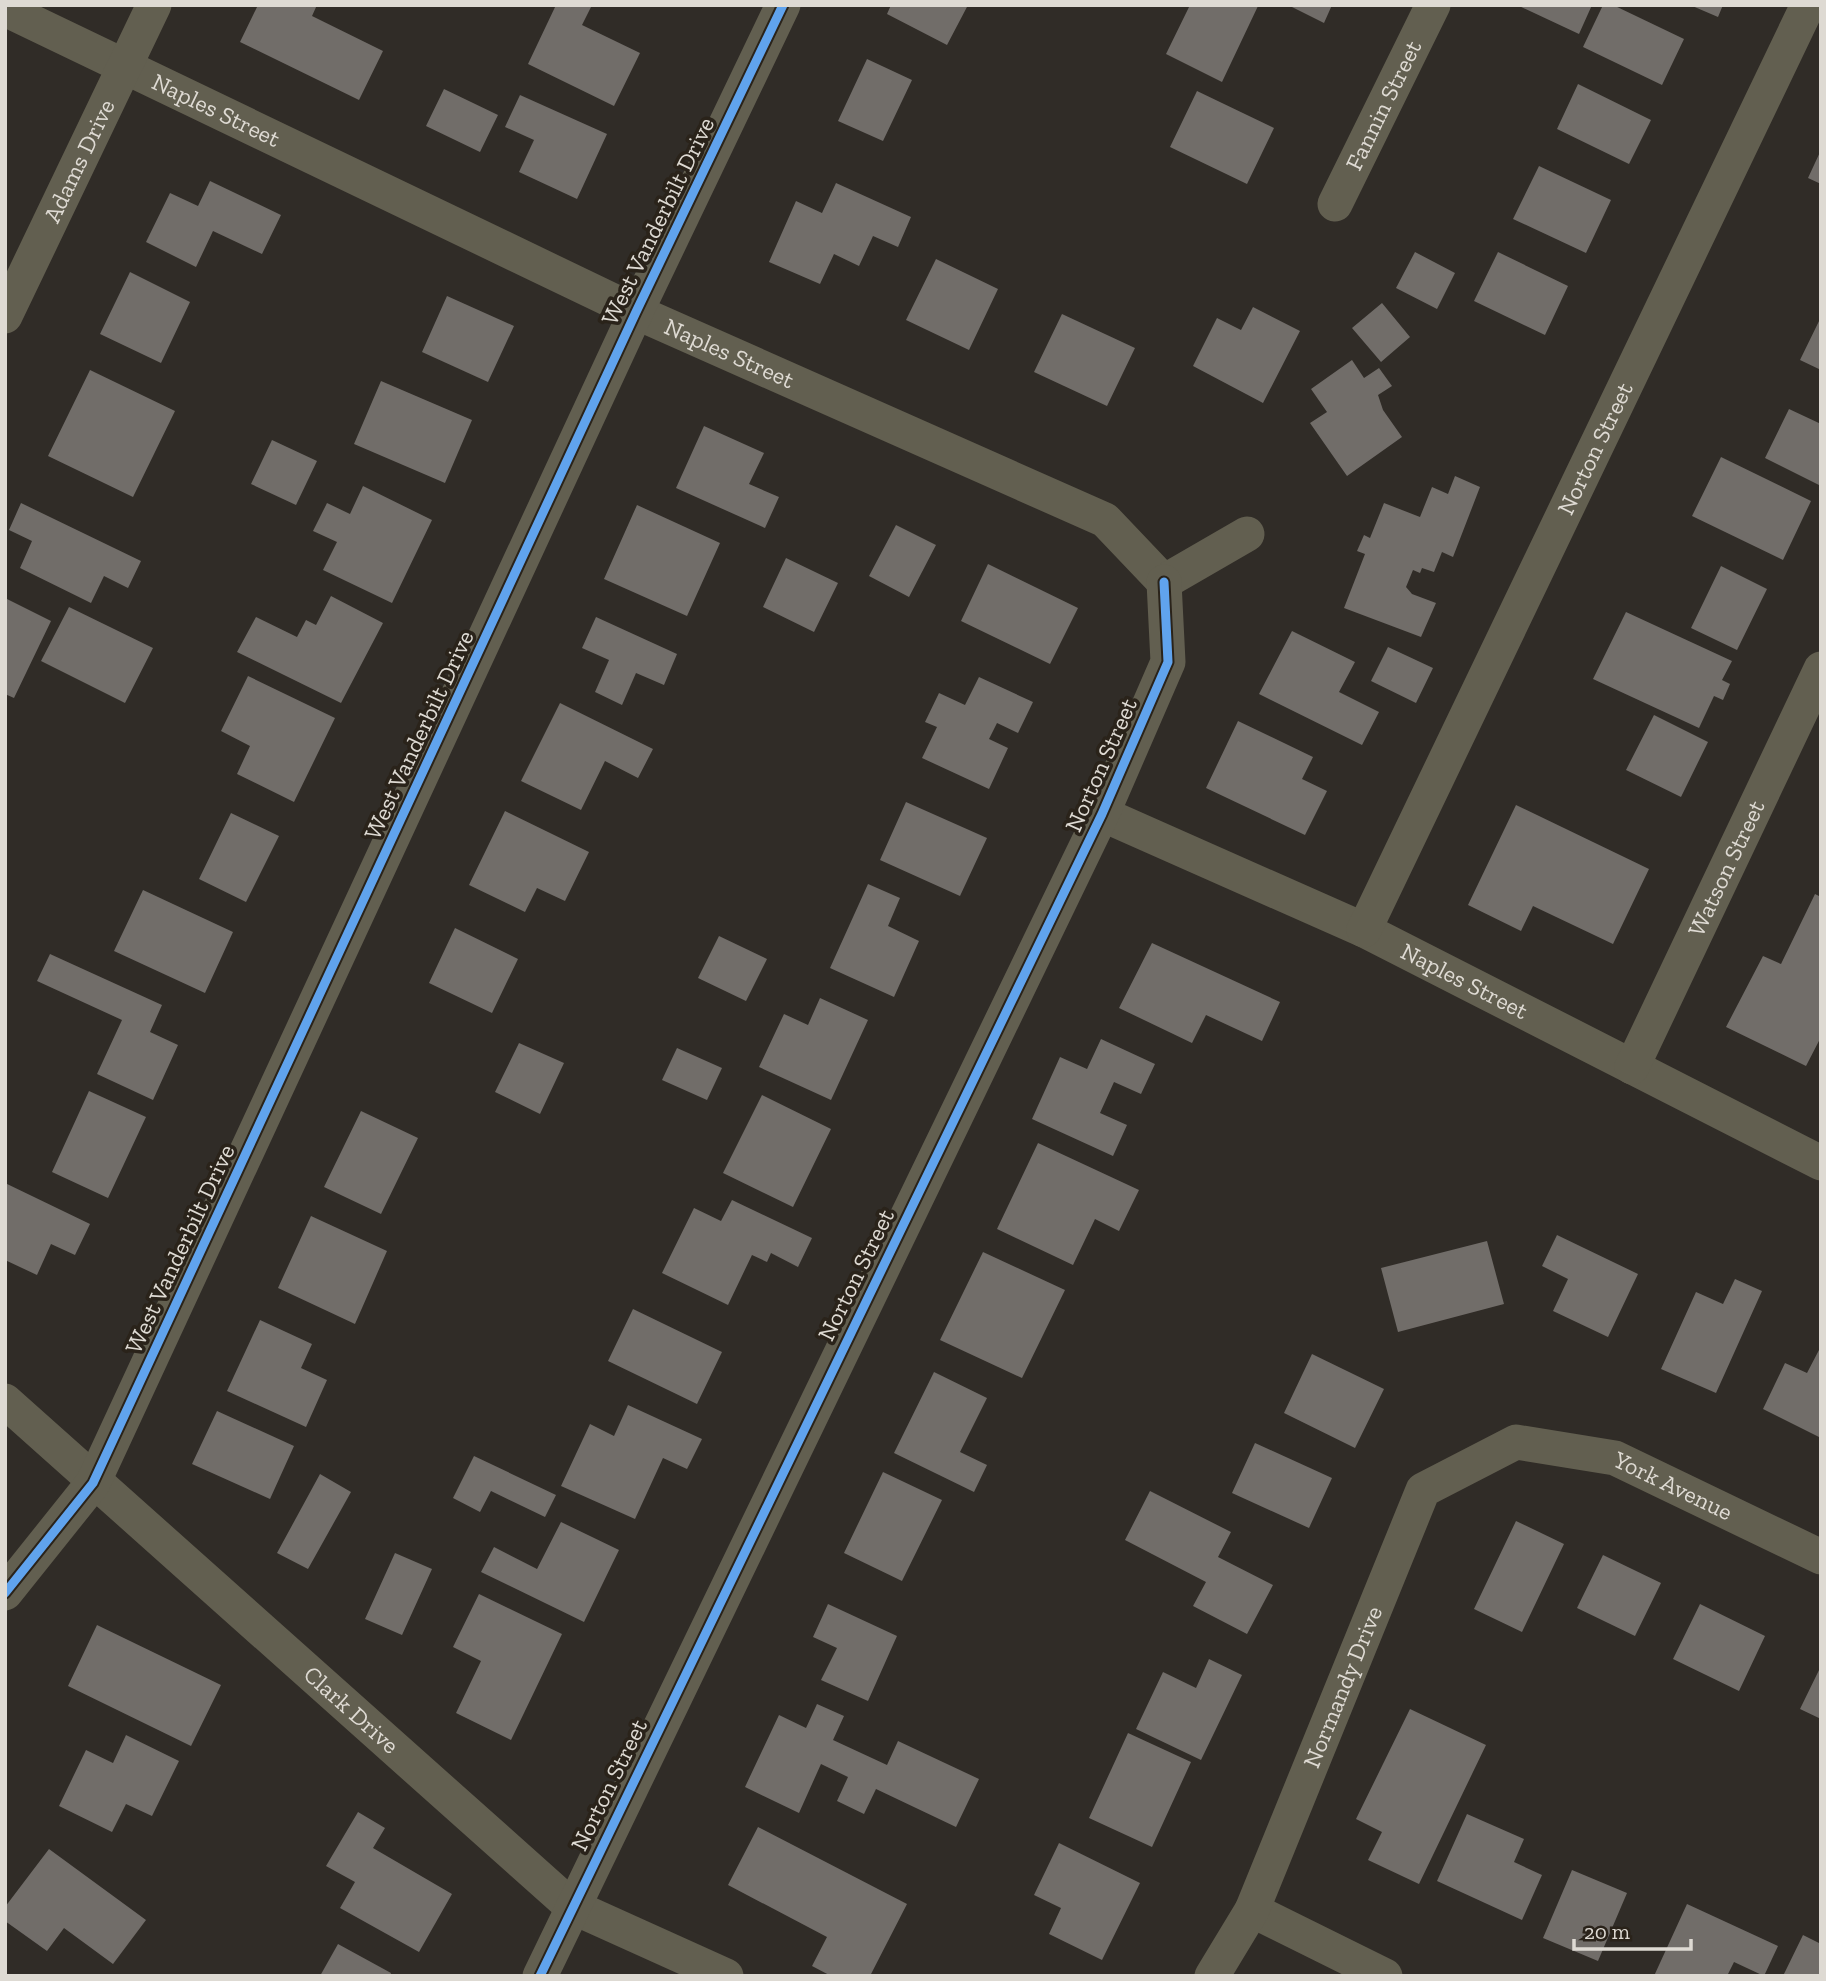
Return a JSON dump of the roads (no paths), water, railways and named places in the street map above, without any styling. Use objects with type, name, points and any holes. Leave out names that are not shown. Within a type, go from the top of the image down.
[{"type":"street","name":"Adams Drive","points":[[5,316],[154,5]]},
{"type":"street","name":"West Vanderbilt Drive","points":[[5,1593],[93,1483],[636,312],[783,5]]},
{"type":"street","name":"Fannin Street","points":[[1335,204],[1433,5]]},
{"type":"street","name":"Norton Street","points":[[1364,930],[1808,5]]},
{"type":"street","name":"Naples Street","points":[[5,9],[636,312],[1105,520],[1164,582]]},
{"type":"street","points":[[1164,582],[1247,534]]},
{"type":"street","name":"Norton Street","points":[[540,1976],[571,1906],[1102,814],[1168,662],[1164,582]]},
{"type":"street","name":"Watson Street","points":[[1632,1068],[1821,669]]},
{"type":"street","name":"Naples Street","points":[[1102,814],[1364,930],[1821,1163]]},
{"type":"street","name":"Clark Drive","points":[[5,1401],[93,1483],[571,1906],[726,1976]]},
{"type":"street","name":"York Avenue","points":[[1516,1442],[1615,1458],[1821,1557]]},
{"type":"street","name":"Normandy Drive","points":[[1212,1976],[1252,1910],[1423,1490],[1516,1442]]},
{"type":"street","points":[[1252,1910],[1385,1976]]}]
